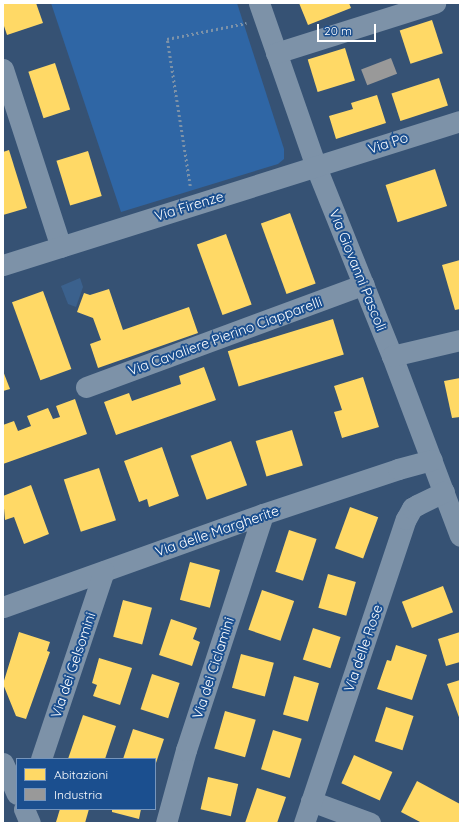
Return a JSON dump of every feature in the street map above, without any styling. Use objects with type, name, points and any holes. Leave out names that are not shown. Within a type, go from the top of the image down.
[{"type":"street","name":"Via Giovanni Pascoli","points":[[259,3],[316,167],[364,284],[460,536]]},
{"type":"street","points":[[276,54],[435,3]]},
{"type":"street","points":[[3,69],[61,246]]},
{"type":"street","name":"Via Po","points":[[316,167],[460,121]]},
{"type":"street","name":"Via Firenze","points":[[3,265],[316,167]]},
{"type":"street","name":"Via Cavaliere Pierino Ciapparelli","points":[[86,387],[364,284]]},
{"type":"street","points":[[392,356],[460,340]]},
{"type":"street","name":"Via delle Margherite","points":[[3,607],[263,514],[398,469],[432,460]]},
{"type":"street","name":"Via delle Rose","points":[[304,823],[406,519],[412,508],[444,492]]},
{"type":"street","name":"Via dei Ciclamini","points":[[166,823],[181,764],[263,514]]},
{"type":"street","name":"Via dei Gelsomini","points":[[41,758],[104,571]]},
{"type":"street","points":[[3,763],[16,792]]},
{"type":"street","points":[[311,801],[370,823]]},
{"type":"street","points":[[24,810],[30,823]]},
{"type":"path","points":[[191,191],[167,39],[246,23]]},
{"type":"shaded area","points":[[51,3],[237,3],[284,149],[284,159],[278,164],[121,212]]},
{"type":"shaded area","points":[[80,278],[83,287],[76,307],[68,304],[61,286]]},
{"type":"building: Abitazioni","points":[[3,3],[36,3],[43,23],[7,35],[3,23]]},
{"type":"building: Abitazioni","points":[[299,3],[349,3],[351,8],[308,25]]},
{"type":"building: Abitazioni","points":[[432,20],[443,53],[410,64],[400,31]]},
{"type":"building: Abitazioni","points":[[345,48],[355,81],[318,92],[308,59]]},
{"type":"building: Abitazioni","points":[[55,63],[70,110],[44,118],[28,72]]},
{"type":"building: Abitazioni","points":[[439,78],[448,106],[400,121],[391,93]]},
{"type":"building: Abitazioni","points":[[377,95],[386,123],[336,139],[329,116],[353,109],[351,103]]},
{"type":"building: Abitazioni","points":[[9,150],[27,208],[3,215],[3,152]]},
{"type":"building: Abitazioni","points":[[88,151],[102,196],[70,206],[56,161]]},
{"type":"building: Abitazioni","points":[[435,169],[447,206],[398,222],[386,185]]},
{"type":"building: Abitazioni","points":[[290,213],[316,283],[287,294],[261,224]]},
{"type":"building: Abitazioni","points":[[226,234],[252,304],[223,315],[197,245]]},
{"type":"building: Abitazioni","points":[[460,260],[460,309],[455,310],[442,265]]},
{"type":"building: Abitazioni","points":[[109,289],[123,330],[189,307],[198,333],[98,368],[90,344],[101,340],[93,318],[77,312],[84,293],[90,295]]},
{"type":"building: Abitazioni","points":[[43,291],[71,369],[40,380],[12,302]]},
{"type":"building: Abitazioni","points":[[333,319],[344,354],[239,387],[228,351]]},
{"type":"building: Abitazioni","points":[[204,367],[216,400],[116,435],[104,402],[129,393],[132,401],[181,384],[179,376]]},
{"type":"building: Abitazioni","points":[[3,371],[10,389],[3,391]]},
{"type":"building: Abitazioni","points":[[363,377],[379,427],[342,438],[334,412],[342,410],[334,386]]},
{"type":"building: Abitazioni","points":[[460,378],[460,417],[452,418],[444,381]]},
{"type":"building: Abitazioni","points":[[75,399],[87,434],[3,464],[3,425],[14,421],[18,431],[31,426],[27,416],[48,408],[53,419],[60,417],[56,406]]},
{"type":"building: Abitazioni","points":[[292,430],[303,465],[266,476],[256,441]]},
{"type":"building: Abitazioni","points":[[231,441],[247,485],[207,500],[191,456]]},
{"type":"building: Abitazioni","points":[[162,447],[179,496],[149,507],[147,499],[139,502],[124,461]]},
{"type":"building: Abitazioni","points":[[99,468],[116,520],[81,532],[64,479]]},
{"type":"building: Abitazioni","points":[[31,485],[49,534],[24,544],[14,517],[5,520],[3,496]]},
{"type":"building: Abitazioni","points":[[350,507],[378,517],[363,559],[335,548]]},
{"type":"building: Abitazioni","points":[[289,530],[317,539],[303,581],[275,572]]},
{"type":"building: Abitazioni","points":[[190,562],[220,570],[210,608],[180,600]]},
{"type":"building: Abitazioni","points":[[328,574],[356,582],[346,616],[318,608]]},
{"type":"building: Abitazioni","points":[[443,586],[453,612],[412,628],[402,602]]},
{"type":"building: Abitazioni","points":[[262,590],[294,601],[280,641],[248,630]]},
{"type":"building: Abitazioni","points":[[123,600],[152,608],[142,644],[113,637]]},
{"type":"building: Abitazioni","points":[[171,619],[197,628],[193,639],[200,642],[192,666],[159,655]]},
{"type":"building: Abitazioni","points":[[313,628],[341,637],[330,668],[303,659]]},
{"type":"building: Abitazioni","points":[[19,632],[50,642],[47,651],[50,652],[26,719],[16,716],[3,684]]},
{"type":"building: Abitazioni","points":[[460,632],[460,662],[446,666],[438,639]]},
{"type":"building: Abitazioni","points":[[396,645],[427,655],[412,700],[377,689],[387,660],[391,661]]},
{"type":"building: Abitazioni","points":[[241,654],[274,663],[265,697],[232,688]]},
{"type":"building: Abitazioni","points":[[99,658],[132,668],[120,705],[93,696],[97,685],[92,683]]},
{"type":"building: Abitazioni","points":[[152,674],[180,683],[168,718],[141,709]]},
{"type":"building: Abitazioni","points":[[294,676],[319,683],[308,722],[283,714]]},
{"type":"building: Abitazioni","points":[[460,680],[460,720],[447,684]]},
{"type":"building: Abitazioni","points":[[386,707],[414,716],[402,750],[375,741]]},
{"type":"building: Abitazioni","points":[[225,711],[256,720],[245,757],[214,748]]},
{"type":"building: Abitazioni","points":[[83,715],[116,726],[105,758],[68,758]]},
{"type":"building: Abitazioni","points":[[133,729],[164,739],[156,763],[156,758],[123,758]]},
{"type":"building: Abitazioni","points":[[273,730],[302,739],[290,778],[261,769]]},
{"type":"building: Abitazioni","points":[[354,755],[392,772],[380,800],[341,783]]},
{"type":"building: Abitazioni","points":[[208,777],[238,784],[231,816],[201,809]]},
{"type":"building: Abitazioni","points":[[417,781],[460,804],[459,823],[422,823],[401,812]]},
{"type":"building: Abitazioni","points":[[257,788],[286,797],[277,823],[245,823]]},
{"type":"building: Abitazioni","points":[[60,810],[89,810],[85,823],[56,822]]},
{"type":"building: Abitazioni","points":[[112,810],[141,810],[139,819],[112,812]]},
{"type":"building: Industria","points":[[391,58],[397,74],[367,85],[361,69]]}]
